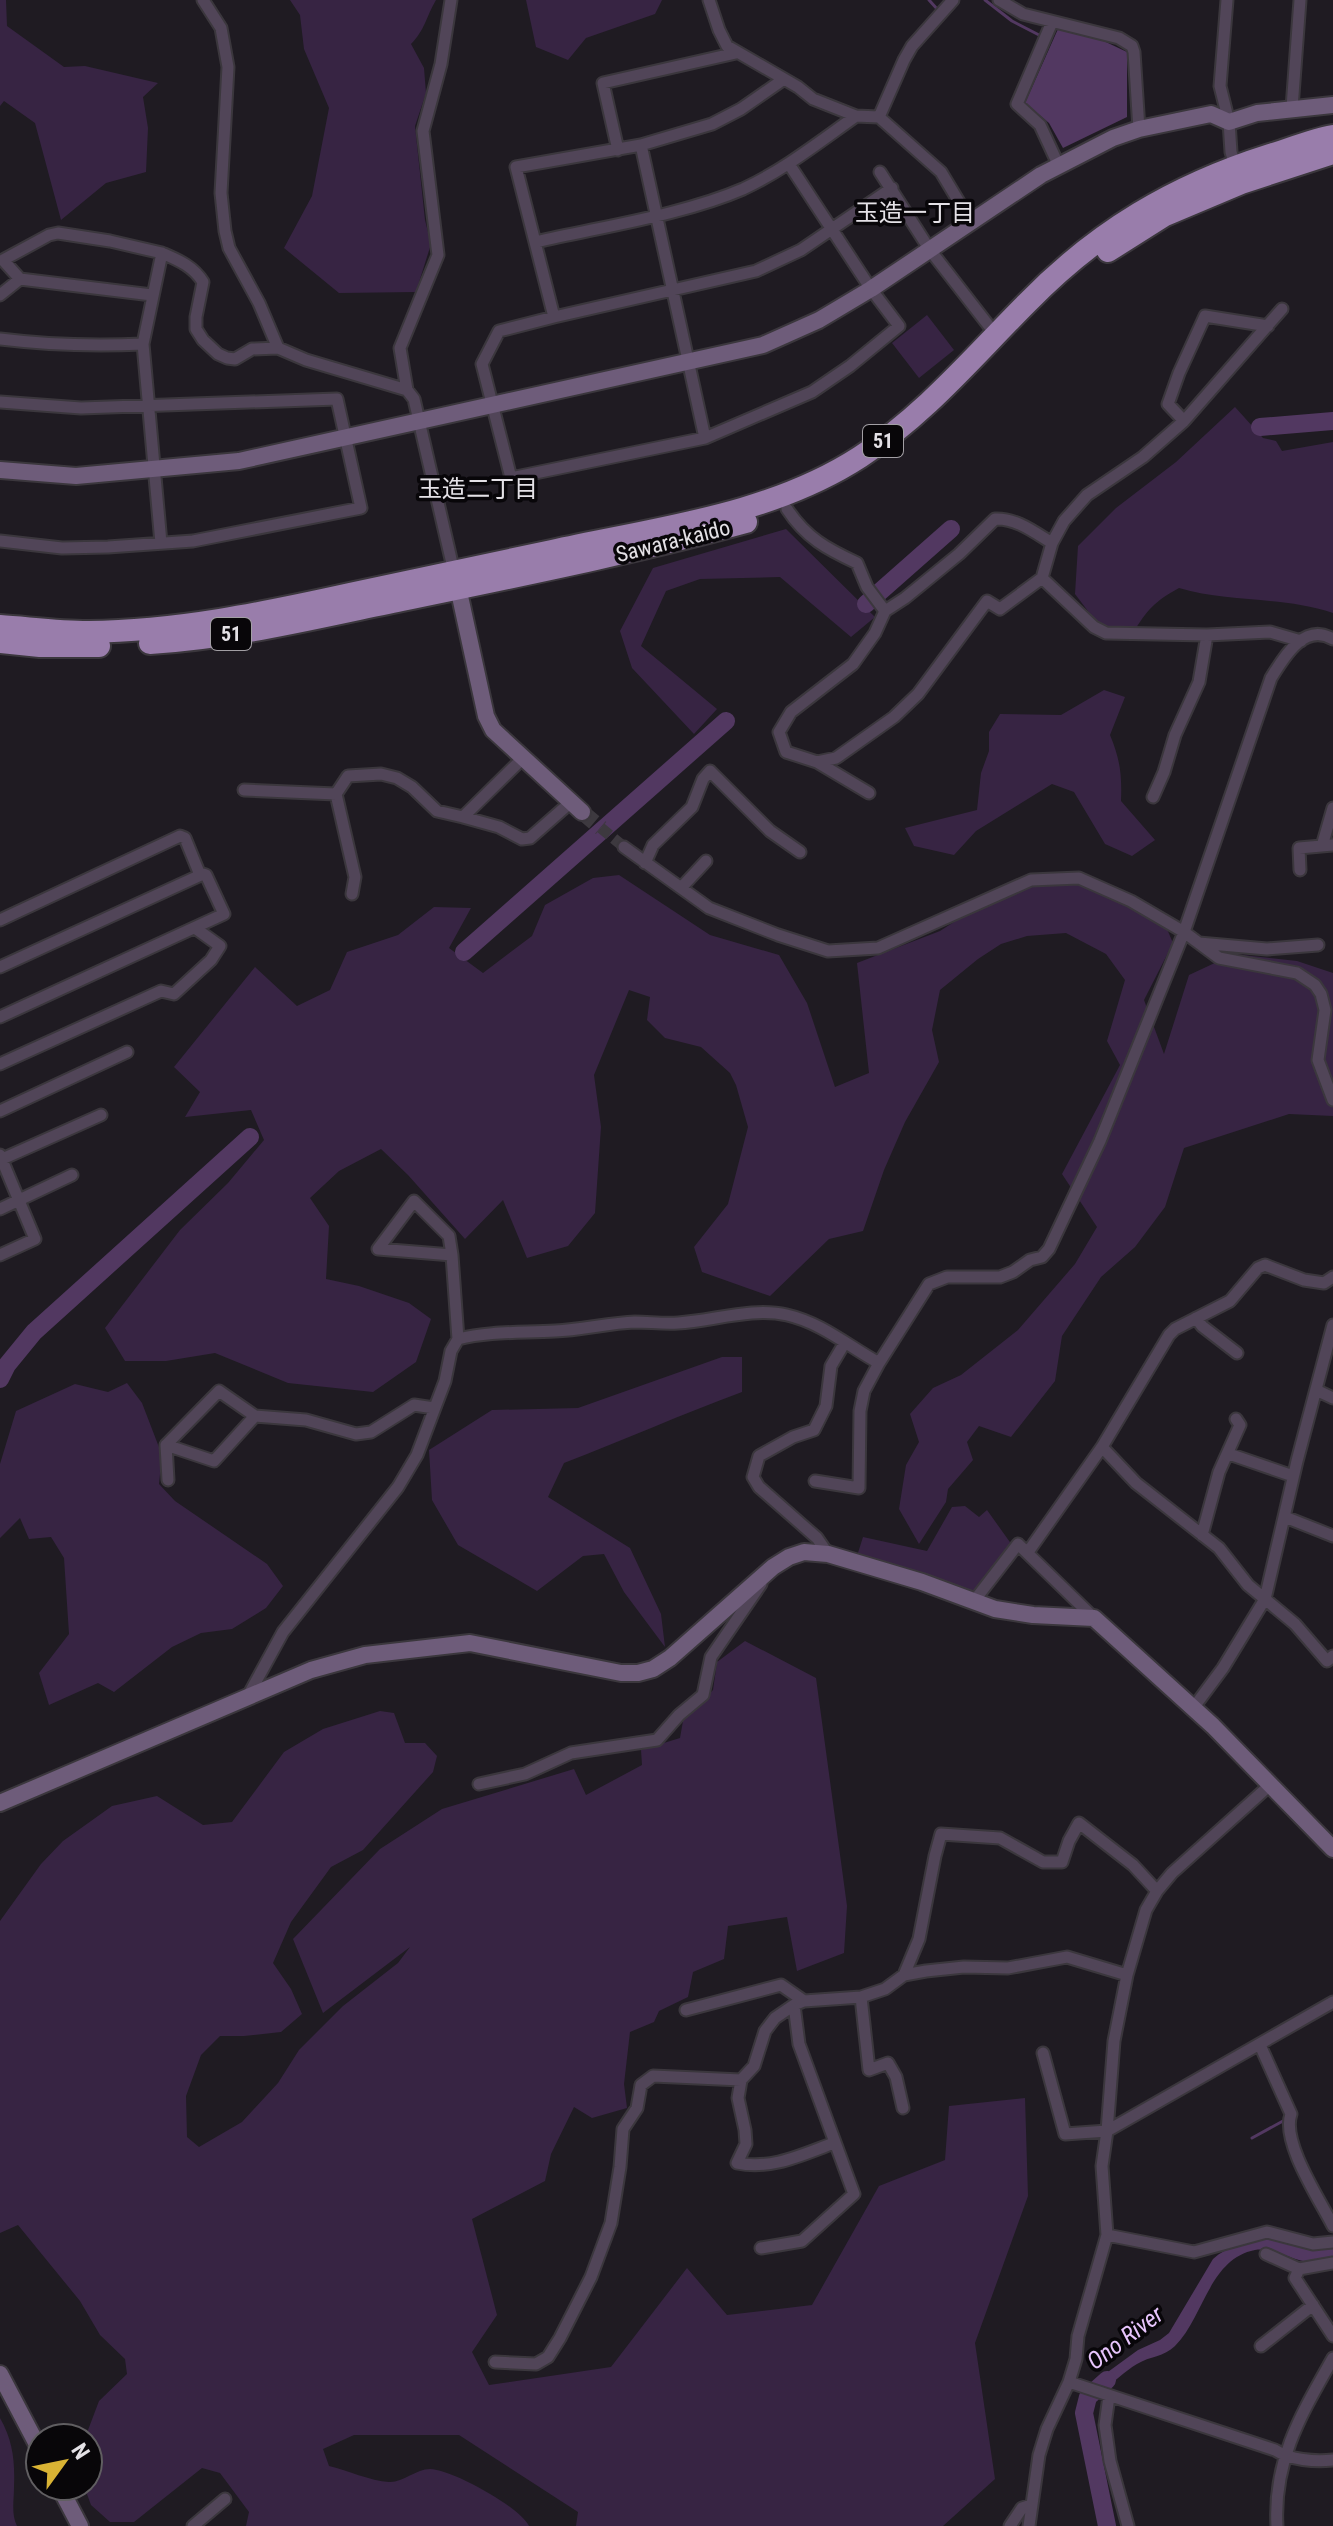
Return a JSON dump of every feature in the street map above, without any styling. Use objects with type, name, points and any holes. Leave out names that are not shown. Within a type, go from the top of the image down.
[{"type":"highway","name":"51","points":[[1238,175],[1333,136]]},
{"type":"highway","name":"51","points":[[1238,175],[1333,153]]},
{"type":"highway","name":"Sawara-kaido","points":[[0,642],[86,647],[198,639],[262,629],[746,507],[805,486],[857,459],[900,429],[931,403],[1067,264],[1122,222],[1160,200],[1238,175]]},
{"type":"highway","name":"Sawara-kaido","points":[[0,626],[87,632],[171,627],[682,540],[787,509],[835,487],[903,444],[943,410],[1036,312],[1097,258],[1165,215],[1238,175]]},
{"type":"street","points":[[203,0],[221,28],[228,67],[221,193],[225,231],[229,248],[259,303],[278,348]]},
{"type":"street","points":[[352,894],[355,877],[336,794],[348,776],[381,774],[397,778],[412,787],[437,811],[499,827],[522,839],[530,838],[576,807],[493,730],[486,716],[433,472],[414,399],[407,390],[400,348],[438,255],[423,131],[441,64],[451,0]]},
{"type":"street","points":[[709,0],[722,39],[736,53],[813,99],[856,116],[879,117],[941,172],[971,222]]},
{"type":"street","points":[[879,117],[908,53],[953,0]]},
{"type":"street","points":[[999,0],[1023,14],[1119,38],[1132,46],[1139,129]]},
{"type":"street","points":[[1227,0],[1220,86],[1238,175]]},
{"type":"street","points":[[1292,108],[1300,0]]},
{"type":"street","points":[[1052,22],[1017,104],[1040,125],[1058,164]]},
{"type":"street","points":[[618,150],[603,83],[736,53]]},
{"type":"street","points":[[554,317],[516,167],[641,145],[712,124],[741,109],[784,79]]},
{"type":"street","points":[[0,470],[76,476],[239,461],[763,345],[819,320],[871,289],[1058,164],[1113,138],[1139,129],[1211,114],[1229,122],[1257,113],[1333,105]]},
{"type":"street","points":[[536,242],[693,206],[741,190],[789,164],[856,116]]},
{"type":"street","points":[[641,145],[705,438]]},
{"type":"street","points":[[789,164],[832,230],[871,289],[899,326],[812,392],[705,438],[511,478],[482,364],[499,331],[756,271],[801,250],[832,230],[892,188]]},
{"type":"street","points":[[880,172],[930,250],[996,335]]},
{"type":"street","points":[[152,295],[20,279],[3,260],[49,235],[75,235],[162,253],[198,273],[203,282],[196,329],[211,348],[227,358],[235,359],[252,349],[278,348],[306,360],[407,390]]},
{"type":"street","points":[[161,543],[143,344],[162,253]]},
{"type":"street","points":[[0,295],[20,279]]},
{"type":"street","points":[[817,762],[836,758],[894,717],[918,694],[987,601],[1000,609],[1042,578],[1052,543],[1064,521],[1087,495],[1143,457],[1184,421],[1282,309]]},
{"type":"street","points":[[1184,421],[1168,404],[1205,316],[1268,326]]},
{"type":"street","points":[[0,339],[65,345],[143,344]]},
{"type":"street","points":[[0,402],[81,408],[337,399],[361,508],[193,541],[62,548],[0,541]]},
{"type":"street","points":[[787,509],[796,524],[821,546],[857,563],[867,587],[882,608]]},
{"type":"street","points":[[882,608],[905,598],[995,519],[1017,523],[1052,543]]},
{"type":"street","points":[[1042,578],[1094,627],[1106,633],[1207,635],[1270,632],[1301,641]]},
{"type":"street","points":[[869,793],[817,762],[786,752],[779,732],[791,712],[853,664],[875,633],[882,608]]},
{"type":"street","points":[[815,1481],[859,1488],[860,1411],[864,1391],[929,1284],[947,1277],[1000,1277],[1030,1260],[1042,1257],[1049,1249],[1100,1141],[1184,932],[1271,678],[1291,646],[1319,634],[1333,639]]},
{"type":"street","points":[[1153,797],[1175,735],[1199,682],[1207,635]]},
{"type":"street","points":[[463,817],[522,759]]},
{"type":"street","points":[[645,863],[653,845],[692,807],[703,779],[710,771],[770,831],[800,852]]},
{"type":"street","points":[[244,790],[336,794]]},
{"type":"street","points":[[1300,870],[1299,848],[1328,845],[1333,808]]},
{"type":"street","points":[[0,920],[180,836],[185,838],[200,875]]},
{"type":"street","points":[[624,847],[720,912],[828,951],[878,948],[1031,880],[1079,878],[1111,891],[1184,932],[1219,958],[1297,973],[1315,985],[1325,1010],[1318,1060],[1333,1100]]},
{"type":"street","points":[[681,888],[706,861]]},
{"type":"street","points":[[0,967],[200,875],[206,875],[224,914],[0,1017]]},
{"type":"street","points":[[0,1064],[161,991],[174,994],[211,960],[220,946],[195,928]]},
{"type":"street","points":[[1197,942],[1267,949],[1318,945]]},
{"type":"street","points":[[0,1111],[127,1052]]},
{"type":"street","points":[[0,1255],[35,1239],[1,1158],[101,1115]]},
{"type":"street","points":[[0,1209],[72,1175]]},
{"type":"street","points":[[248,1697],[283,1632],[398,1487],[417,1455],[445,1381],[451,1351],[458,1339],[452,1255],[449,1236],[414,1201],[378,1249],[452,1255]]},
{"type":"street","points":[[1028,1552],[1102,1447],[1169,1335],[1230,1301],[1258,1268],[1265,1265],[1304,1280],[1324,1283],[1333,1277]]},
{"type":"street","points":[[458,1339],[475,1334],[561,1331],[635,1322],[675,1324],[765,1313],[787,1315],[813,1323],[879,1363]]},
{"type":"street","points":[[1196,1318],[1237,1353]]},
{"type":"street","points":[[1194,1707],[1223,1668],[1265,1599],[1293,1476],[1333,1325]]},
{"type":"street","points":[[828,1554],[817,1538],[759,1487],[753,1477],[759,1456],[793,1437],[814,1430],[826,1406],[831,1366],[844,1344]]},
{"type":"street","points":[[1316,1390],[1333,1398]]},
{"type":"street","points":[[168,1480],[166,1445],[219,1391],[255,1416],[306,1420],[356,1434],[371,1432],[414,1405],[434,1408]]},
{"type":"street","points":[[166,1445],[214,1461],[255,1416]]},
{"type":"street","points":[[1202,1535],[1219,1472],[1240,1425],[1236,1419]]},
{"type":"street","points":[[1102,1447],[1136,1483],[1219,1548],[1248,1585],[1295,1624],[1327,1661],[1333,1656]]},
{"type":"street","points":[[1229,1454],[1293,1476]]},
{"type":"street","points":[[1285,1517],[1333,1536]]},
{"type":"street","points":[[974,1601],[1018,1544],[1094,1618],[1194,1707],[1333,1849]]},
{"type":"street","points":[[0,1803],[339,1660],[470,1643],[621,1673],[653,1669],[670,1658],[773,1567],[804,1552],[828,1554],[875,1567],[995,1609],[1033,1615],[1094,1618]]},
{"type":"street","points":[[479,1784],[525,1774],[571,1753],[657,1740],[679,1715],[703,1695],[711,1657],[773,1567]]},
{"type":"street","points":[[1029,2526],[1039,2455],[1047,2429],[1069,2382],[1076,2359],[1078,2336],[1107,2235],[1102,2166],[1114,2041],[1127,1975],[1146,1910],[1172,1873],[1270,1785]]},
{"type":"street","points":[[904,1975],[919,1939],[941,1834],[1000,1838],[1043,1862],[1062,1862],[1079,1823],[1133,1865],[1157,1891]]},
{"type":"street","points":[[834,2143],[776,2165],[737,2163],[746,2144],[738,2098],[741,2080],[754,2066],[765,2031],[775,2018],[799,2003],[861,1997],[885,1989],[904,1975],[964,1967],[1008,1968],[1067,1957],[1127,1975]]},
{"type":"street","points":[[686,2010],[781,1985],[799,2003],[799,2044],[854,2194],[802,2241],[761,2248]]},
{"type":"street","points":[[861,1997],[869,2070],[888,2063],[896,2077],[903,2108]]},
{"type":"street","points":[[1043,2053],[1065,2134],[1107,2131],[1333,2002]]},
{"type":"street","points":[[1260,2045],[1291,2114],[1287,2124],[1291,2140],[1333,2226]]},
{"type":"street","points":[[495,2362],[536,2364],[548,2357],[560,2338],[591,2277],[611,2223],[623,2129],[637,2108],[641,2085],[653,2076],[741,2080]]},
{"type":"street","points":[[1107,2235],[1194,2252],[1267,2232],[1313,2244],[1333,2242]]},
{"type":"street","points":[[1266,2254],[1299,2269],[1333,2263]]},
{"type":"street","points":[[1299,2269],[1295,2278],[1333,2336]]},
{"type":"street","points":[[1261,2346],[1313,2305]]},
{"type":"street","points":[[1277,2526],[1277,2483],[1285,2456],[1298,2423],[1333,2358]]},
{"type":"street","points":[[0,2374],[25,2422]]},
{"type":"street","points":[[1069,2382],[1210,2427],[1285,2456],[1333,2460]]},
{"type":"street","points":[[1104,2394],[1110,2461],[1128,2526]]},
{"type":"street","points":[[193,2526],[225,2499]]},
{"type":"street","points":[[67,2502],[80,2526]]},
{"type":"street","points":[[1010,2526],[1022,2508],[1031,2505]]},
{"type":"shaded area","points":[[0,0],[6,0],[7,26],[64,67],[85,66],[158,83],[143,97],[148,128],[146,172],[106,183],[61,220],[35,123],[4,101],[0,106]]},
{"type":"shaded area","points":[[290,0],[436,0],[411,44],[424,68],[426,93],[415,126],[425,220],[431,244],[416,292],[339,293],[284,248],[312,196],[329,108],[304,49],[300,15]]},
{"type":"shaded area","points":[[526,0],[662,0],[655,14],[586,38],[568,60],[536,47]]},
{"type":"shaded area","points":[[1058,29],[1091,35],[1127,52],[1127,117],[1063,148],[1049,123],[1025,103]]},
{"type":"shaded area","points":[[927,315],[954,350],[919,378],[892,343]]},
{"type":"shaded area","points":[[1235,407],[1263,438],[1276,441],[1282,451],[1333,442],[1333,613],[1295,604],[1217,596],[1179,588],[1152,607],[1133,633],[1097,623],[1075,594],[1078,546],[1116,508],[1176,462]]},
{"type":"shaded area","points":[[786,529],[875,617],[851,637],[780,577],[700,579],[666,591],[641,646],[717,709],[694,734],[632,668],[620,631],[653,568]]},
{"type":"shaded area","points":[[1104,690],[1125,697],[1110,735],[1120,767],[1121,801],[1155,840],[1132,856],[1105,844],[1074,792],[1052,784],[976,831],[954,855],[914,846],[905,828],[977,810],[981,773],[989,751],[989,732],[1000,714],[1061,715]]},
{"type":"shaded area","points":[[619,875],[710,935],[779,955],[807,1003],[835,1087],[869,1073],[857,963],[940,931],[994,896],[1033,882],[1078,881],[1135,909],[1167,929],[1173,943],[1144,1000],[1164,1054],[1189,975],[1234,954],[1297,961],[1333,973],[1333,1116],[1289,1114],[1184,1148],[1165,1207],[1135,1247],[1101,1277],[1062,1336],[1055,1381],[1011,1437],[979,1426],[967,1442],[973,1460],[948,1489],[946,1502],[919,1544],[899,1509],[906,1465],[919,1442],[910,1414],[933,1388],[961,1375],[1018,1330],[1075,1264],[1097,1227],[1062,1174],[1120,1065],[1107,1041],[1125,980],[1106,954],[1066,933],[1027,936],[1001,944],[940,990],[932,1030],[939,1062],[905,1122],[863,1231],[829,1239],[770,1296],[702,1272],[694,1247],[728,1204],[748,1127],[736,1085],[730,1073],[701,1047],[665,1038],[647,1020],[650,997],[629,990],[594,1075],[601,1127],[595,1213],[568,1246],[527,1258],[503,1200],[465,1239],[381,1149],[339,1171],[310,1198],[329,1226],[326,1279],[359,1286],[409,1303],[431,1319],[416,1362],[373,1392],[288,1383],[215,1353],[166,1361],[125,1361],[105,1328],[180,1230],[228,1183],[264,1140],[251,1110],[185,1117],[200,1092],[174,1067],[255,967],[297,1006],[330,990],[347,952],[398,935],[434,907],[471,908],[449,948],[483,973],[532,936],[545,905],[593,878]]},
{"type":"shaded area","points":[[722,1357],[742,1357],[742,1392],[564,1463],[548,1497],[630,1548],[661,1614],[665,1647],[624,1592],[604,1554],[583,1556],[537,1591],[458,1545],[432,1500],[429,1450],[492,1410],[578,1408]]},
{"type":"shaded area","points":[[127,1383],[142,1403],[162,1455],[159,1484],[175,1501],[267,1564],[283,1586],[266,1608],[232,1629],[201,1633],[172,1647],[114,1692],[98,1683],[49,1705],[39,1673],[69,1634],[64,1558],[51,1537],[29,1539],[20,1518],[0,1538],[0,1464],[16,1411],[75,1384],[108,1392]]},
{"type":"shaded area","points":[[965,1506],[979,1517],[987,1510],[1012,1545],[977,1594],[920,1572],[857,1556],[863,1537],[927,1551],[952,1507]]},
{"type":"shaded area","points":[[745,1641],[816,1678],[847,1906],[844,1953],[797,1971],[787,1917],[728,1926],[724,1959],[693,1972],[688,1997],[659,2011],[654,2022],[630,2032],[624,2084],[627,2108],[592,2118],[574,2107],[551,2154],[545,2181],[472,2219],[497,2315],[472,2352],[489,2385],[611,2367],[687,2268],[727,2315],[812,2305],[879,2186],[945,2160],[949,2106],[1025,2098],[1028,2196],[975,2343],[995,2479],[943,2526],[576,2526],[578,2512],[459,2435],[354,2435],[323,2449],[329,2466],[389,2482],[425,2470],[440,2471],[468,2482],[499,2500],[529,2526],[246,2526],[249,2512],[220,2473],[202,2468],[134,2522],[110,2522],[90,2502],[104,2502],[104,2422],[91,2422],[99,2401],[127,2374],[125,2359],[100,2335],[80,2301],[18,2225],[0,2233],[0,1921],[41,1864],[63,1841],[112,1806],[157,1796],[203,1825],[232,1822],[284,1752],[323,1729],[380,1711],[394,1713],[405,1743],[425,1743],[437,1756],[433,1772],[363,1850],[331,1867],[291,1922],[273,1963],[291,1989],[302,2014],[281,2032],[220,2036],[201,2055],[186,2096],[187,2137],[199,2147],[242,2122],[278,2083],[299,2050],[343,2006],[398,1963],[410,1947],[323,2013],[293,1939],[380,1849],[442,1809],[574,1769],[586,1795],[642,1765],[641,1750],[680,1738],[683,1721],[713,1690],[717,1662]]},
{"type":"shaded area","points":[[1265,2237],[1314,2251],[1333,2248],[1333,2259],[1307,2262],[1261,2249],[1240,2256],[1217,2277],[1175,2346],[1137,2364],[1103,2391],[1090,2385],[1138,2350],[1169,2333],[1213,2259],[1231,2248]]},
{"type":"shaded area","points":[[0,2418],[12,2451],[13,2512],[17,2526],[0,2526]]},
{"type":"waterway","points":[[929,0],[938,10]]},
{"type":"waterway","points":[[985,0],[1012,21],[1041,36]]},
{"type":"waterway","points":[[1260,427],[1333,421]]},
{"type":"waterway","points":[[866,604],[951,529]]},
{"type":"waterway","points":[[464,952],[726,721]]},
{"type":"waterway","points":[[0,1379],[7,1365],[34,1332],[250,1137]]},
{"type":"waterway","points":[[1252,2138],[1283,2121]]},
{"type":"waterway","name":"Ono River","points":[[1107,2380],[1088,2397],[1084,2413],[1107,2526]]},
{"type":"tunnel","points":[[582,812],[601,828]]},
{"type":"tunnel","points":[[601,828],[624,847]]},
{"type":"district","name":"玉造一丁目","points":[[915,213]]},
{"type":"district","name":"玉造二丁目","points":[[478,489]]}]
